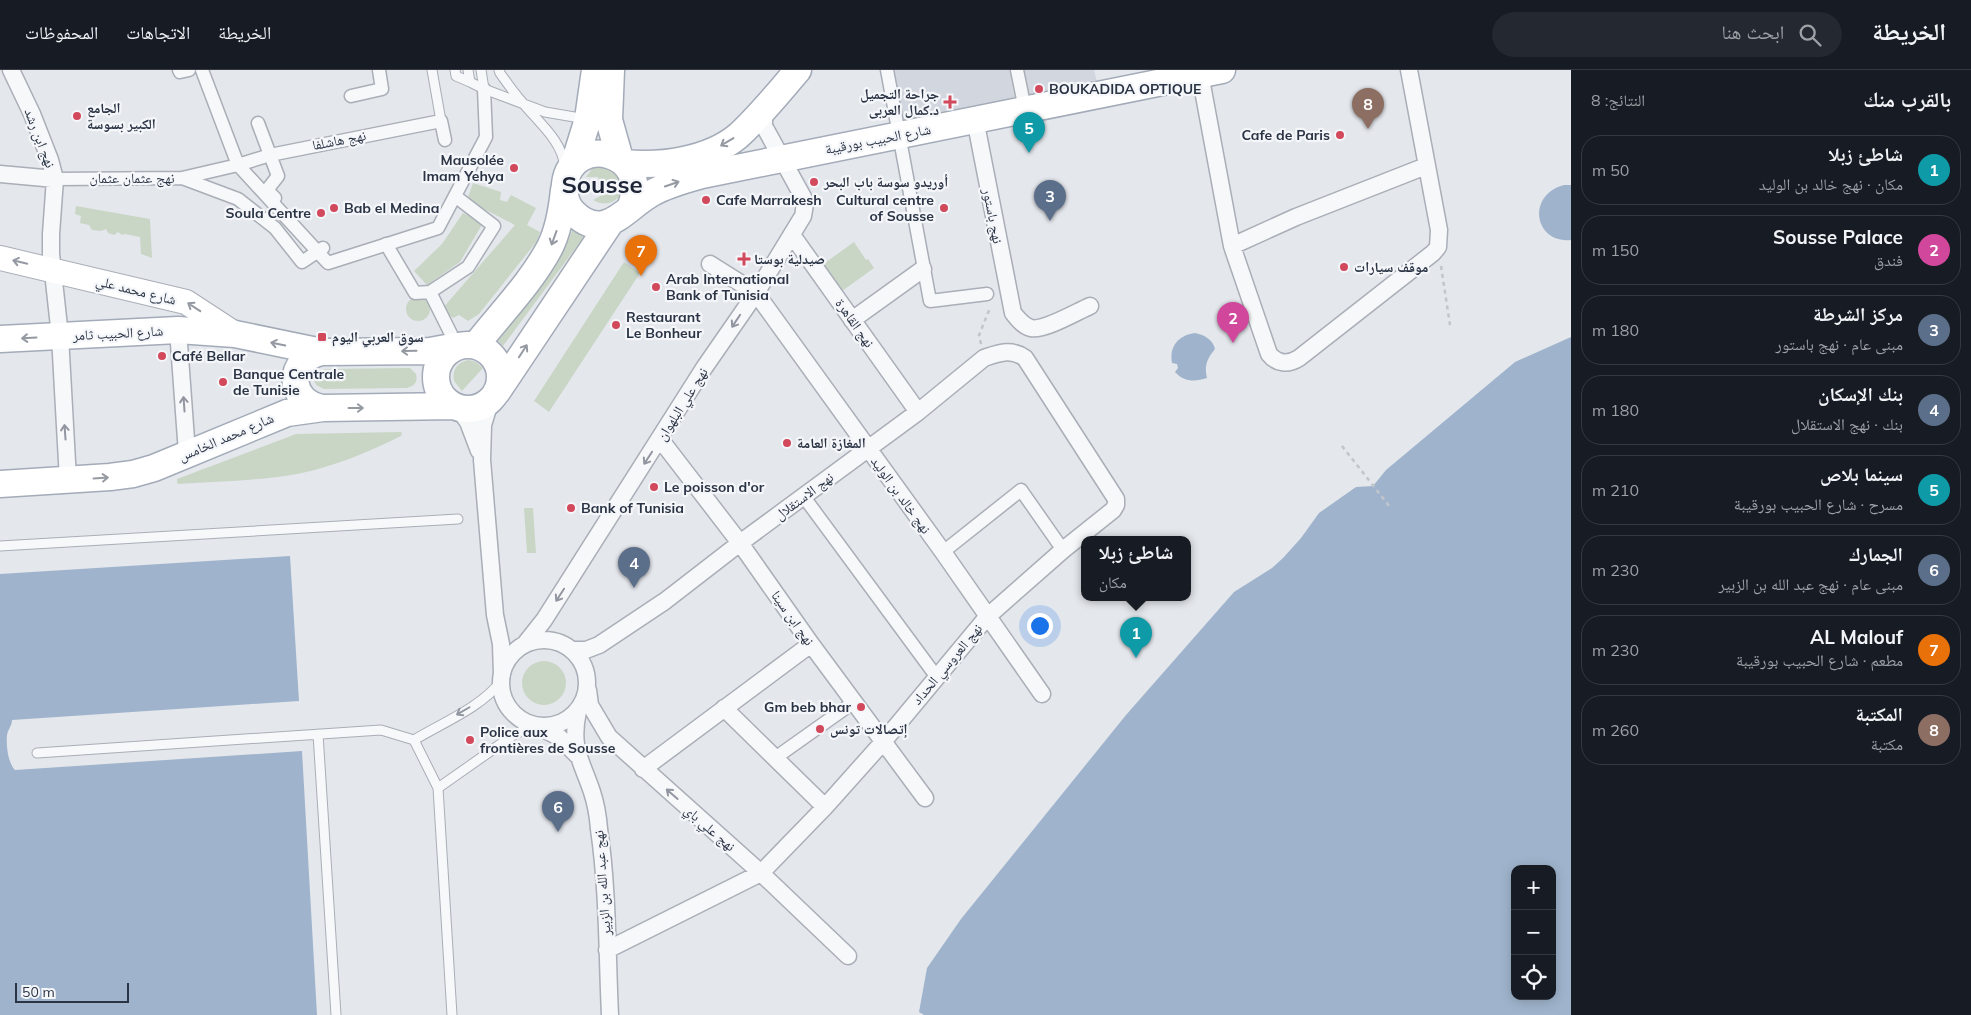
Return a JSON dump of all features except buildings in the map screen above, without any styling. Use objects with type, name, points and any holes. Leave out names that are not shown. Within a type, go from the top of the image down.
[{"type":"main road","points":[[595,70],[598,119],[632,176],[635,186],[634,198],[620,215],[494,396],[485,404],[472,409],[456,407],[446,400],[439,391],[436,380],[441,360],[461,342],[503,313],[551,246],[560,222],[568,178],[598,119],[611,70]]},
{"type":"main road","points":[[620,215],[588,222],[579,217],[566,201],[568,178],[582,158],[600,153],[611,154],[622,161],[664,164],[680,161],[719,147],[737,136],[764,109],[798,70]]},
{"type":"main road","name":"شارع الحبيب بورقيبة","points":[[620,215],[649,194],[670,184],[781,158],[900,136],[1025,109],[1146,78],[1211,72]]},
{"type":"main road","name":"شارع محمد علي","points":[[0,258],[186,302],[235,334],[322,352],[430,351],[461,342]]},
{"type":"main road","name":"شارع الحبيب ثامر","points":[[0,339],[178,330],[235,334]]},
{"type":"main road","points":[[461,342],[484,349],[496,362],[500,378],[494,396]]},
{"type":"main road","points":[[322,352],[304,359],[298,367],[296,386],[299,395],[306,402],[324,408]]},
{"type":"main road","name":"شارع محمد الخامس","points":[[0,484],[132,474],[154,468],[280,415],[303,410],[324,408],[456,407]]},
{"type":"street","name":"نهج ابن رشد","points":[[11,70],[32,114],[50,160],[55,179],[51,234],[60,336],[68,480]]},
{"type":"street","points":[[179,70],[180,72],[189,70]]},
{"type":"street","points":[[202,70],[238,165],[321,249]]},
{"type":"street","points":[[351,96],[382,89],[379,70]]},
{"type":"street","points":[[887,70],[930,301],[987,294]]},
{"type":"street","points":[[1017,70],[1025,109]]},
{"type":"street","points":[[1211,72],[1232,246],[1269,354],[1277,361],[1288,363],[1299,358],[1433,253],[1438,247],[1439,230],[1409,70]]},
{"type":"street","points":[[258,123],[278,176],[267,190],[321,249],[328,263],[438,228],[486,137],[484,90]]},
{"type":"street","points":[[764,109],[764,126],[781,158]]},
{"type":"street","name":"نهج باستور","points":[[975,119],[1013,313],[1030,328],[1039,328],[1090,306]]},
{"type":"street","points":[[441,121],[445,140]]},
{"type":"street","name":"نهج هاشلفا","points":[[182,178],[238,165],[270,154],[441,121]]},
{"type":"street","name":"نهج علي البلهوان","points":[[522,646],[544,620],[704,368],[756,293],[803,216],[805,204],[803,196],[781,158]]},
{"type":"street","points":[[1232,246],[1296,217],[1426,166]]},
{"type":"street","points":[[0,174],[55,179]]},
{"type":"street","name":"نهج عثمان عثمان","points":[[55,179],[182,178],[238,199],[275,228],[302,262],[321,249]]},
{"type":"street","points":[[386,244],[415,293],[430,292],[468,267],[494,226],[454,196]]},
{"type":"street","name":"نهج القاهرة","points":[[792,235],[918,412]]},
{"type":"street","name":"نهج خالد بن الوليد","points":[[710,264],[756,293],[943,552],[1042,694]]},
{"type":"street","points":[[852,320],[923,269]]},
{"type":"street","points":[[430,292],[461,342]]},
{"type":"street","points":[[178,330],[187,453]]},
{"type":"street","name":"نهج الاستقلال","points":[[572,650],[586,650],[599,645],[665,601],[867,448],[918,412],[984,358],[1010,352]]},
{"type":"street","name":"نهج العروسي الحداد","points":[[1010,352],[1018,353],[1025,358],[1116,499],[1116,505],[1113,510],[1081,536]]},
{"type":"street","points":[[494,396],[483,425],[482,460],[495,615],[501,644],[501,678],[502,693],[506,704],[513,713],[522,721],[535,726],[559,724],[578,711],[586,698],[588,690],[587,672],[584,664],[572,650],[554,640],[544,639],[522,646],[505,664],[501,678]]},
{"type":"street","points":[[456,407],[474,435],[482,460]]},
{"type":"street","name":"نهج ابن سينا","points":[[660,440],[740,543],[811,644],[926,798]]},
{"type":"street","points":[[943,552],[1021,490],[1064,550]]},
{"type":"street","points":[[804,497],[936,676]]},
{"type":"street","name":"نهج العروسي الحداد","points":[[606,950],[762,873],[883,742],[987,617],[1081,536]]},
{"type":"street","points":[[495,615],[506,632],[522,646]]},
{"type":"street","points":[[643,769],[811,644]]},
{"type":"street","points":[[587,672],[591,657],[599,645]]},
{"type":"street","name":"نهج علي باي","points":[[588,690],[590,705],[609,737],[762,873],[848,956]]},
{"type":"street","points":[[775,758],[854,702]]},
{"type":"street","points":[[724,708],[825,807]]},
{"type":"street","name":"نهج عبد الله بن الزبير","points":[[578,711],[574,733],[577,755],[592,791],[604,868],[610,1015]]},
{"type":"street","name":"نهج عبد الله بن الزبير","points":[[535,726],[559,737],[577,755]]},
{"type":"lane","points":[[432,70],[441,121]]},
{"type":"lane","points":[[455,70],[456,76],[484,90],[522,102],[545,112],[560,116],[598,119]]},
{"type":"lane","points":[[468,70],[470,82]]},
{"type":"lane","points":[[481,70],[484,90]]},
{"type":"lane","points":[[499,70],[500,74],[559,148],[568,178]]},
{"type":"lane","points":[[0,546],[458,519]]},
{"type":"lane","points":[[414,740],[483,699],[495,690],[501,678]]},
{"type":"lane","points":[[438,788],[512,736],[535,726]]},
{"type":"lane","points":[[36,753],[381,730],[414,740],[438,788],[452,1015]]},
{"type":"lane","points":[[318,734],[336,1015]]},
{"type":"path","points":[[1438,247],[1450,325]]},
{"type":"path","points":[[984,358],[979,335],[991,309],[987,294]]},
{"type":"path","points":[[1342,446],[1390,507]]},
{"type":"shaded area","name":"جراحة التجميل د.كمال العربى","points":[[893,70],[1094,70],[1097,82],[903,121]]},
{"type":"green space","points":[[597,165],[617,169],[622,193],[609,203],[593,200],[604,194],[598,177],[586,177]]},
{"type":"green space","points":[[473,183],[501,192],[500,200],[507,202],[511,195],[536,208],[527,225],[540,232],[537,241],[479,314],[468,321],[459,315],[453,318],[442,309],[515,225],[467,200]]},
{"type":"green space","points":[[76,206],[150,219],[152,258],[141,254],[140,237],[122,235],[118,232],[114,235],[108,233],[106,229],[101,231],[92,230],[89,225],[80,223],[81,216],[75,214]]},
{"type":"green space","points":[[463,213],[483,223],[460,262],[427,285],[414,271],[442,244]]},
{"type":"green space","points":[[575,222],[589,230],[503,346],[496,339],[552,268],[569,238]]},
{"type":"green space","points":[[854,242],[874,268],[842,291],[822,265]]},
{"type":"green space","points":[[624,262],[640,273],[549,412],[534,401]]},
{"type":"green space","points":[[418,297],[426,301],[430,309],[426,317],[418,321],[410,317],[406,309],[410,301]]},
{"type":"green space","points":[[469,360],[476,362],[483,368],[462,391],[454,381],[454,373],[458,365]]},
{"type":"green space","points":[[410,368],[416,374],[417,379],[414,385],[407,388],[324,389],[316,385],[314,380],[316,374],[324,369]]},
{"type":"green space","points":[[402,433],[401,436],[376,448],[311,471],[253,479],[177,483],[177,479],[296,434]]},
{"type":"green space","points":[[524,508],[533,508],[536,553],[527,553]]},
{"type":"green space","points":[[544,661],[556,665],[562,671],[566,683],[562,695],[556,701],[544,705],[532,701],[526,695],[522,683],[526,671],[532,665]]},
{"type":"water","points":[[1564,185],[1571,185],[1571,240],[1559,239],[1549,234],[1539,218],[1544,198],[1552,190]]},
{"type":"water","points":[[1195,333],[1208,338],[1215,349],[1207,363],[1207,378],[1190,380],[1182,378],[1175,372],[1178,368],[1177,364],[1172,363],[1171,357],[1176,342],[1184,336]]},
{"type":"water","points":[[1571,337],[1571,1015],[924,1015],[919,1012],[927,968],[961,919],[1126,715],[1234,592],[1272,568],[1283,558],[1301,538],[1319,513],[1356,487],[1373,486],[1386,470],[1515,362]]},
{"type":"water","points":[[290,556],[299,701],[12,720],[7,735],[7,744],[9,758],[15,770],[302,751],[317,1015],[0,1015],[0,574]]},
{"type":"place","name":"BOUKADIDA OPTIQUE","points":[[1039,89]]},
{"type":"place","name":"جراحة التجميل د.كمال العربى","points":[[950,102]]},
{"type":"place","name":"الجامع الكبير بسوسة","points":[[77,116]]},
{"type":"place","name":"المكتبة","points":[[1368,129]]},
{"type":"place","name":"Cafe de Paris","points":[[1340,135]]},
{"type":"place","name":"سينما بلاص","points":[[1029,153]]},
{"type":"place","name":"Mausolée Imam Yehya","points":[[514,168]]},
{"type":"place","name":"أوريدو سوسة باب البحر","points":[[814,182]]},
{"type":"place","name":"Cafe Marrakesh","points":[[706,200]]},
{"type":"place","name":"Bab el Medina","points":[[334,208]]},
{"type":"place","name":"Cultural centre of Sousse","points":[[944,208]]},
{"type":"place","name":"Soula Centre","points":[[321,213]]},
{"type":"place","name":"مركز الشرطة","points":[[1050,221]]},
{"type":"place","name":"صيدلية بوستا","points":[[744,259]]},
{"type":"place","name":"موقف سيارات","points":[[1344,267]]},
{"type":"place","name":"AL Malouf","points":[[641,276]]},
{"type":"place","name":"Arab International Bank of Tunisia","points":[[656,287]]},
{"type":"place","name":"Restaurant Le Bonheur","points":[[616,325]]},
{"type":"place","name":"سوق العربي اليوم","points":[[322,337]]},
{"type":"place","name":"Sousse Palace","points":[[1233,343]]},
{"type":"place","name":"Café Bellar","points":[[162,356]]},
{"type":"place","name":"Banque Centrale de Tunisie","points":[[223,382]]},
{"type":"place","name":"المغازة العامة","points":[[787,443]]},
{"type":"place","name":"Le poisson d'or","points":[[654,487]]},
{"type":"place","name":"Bank of Tunisia","points":[[571,508]]},
{"type":"place","name":"بنك الإسكان","points":[[634,588]]},
{"type":"place","name":"شاطئ زبلا","points":[[1136,658]]},
{"type":"place","name":"Gm beb bhar","points":[[861,707]]},
{"type":"place","name":"إتصالات تونس","points":[[820,729]]},
{"type":"place","name":"Police aux frontières de Sousse","points":[[470,740]]},
{"type":"place","name":"الجمارك","points":[[558,832]]},
{"type":"district","name":"Sousse","points":[[602,184]]}]
